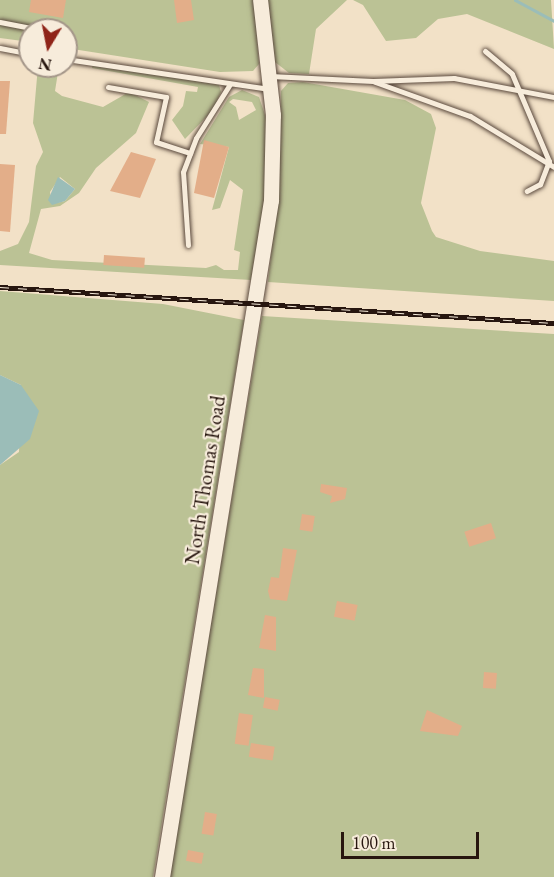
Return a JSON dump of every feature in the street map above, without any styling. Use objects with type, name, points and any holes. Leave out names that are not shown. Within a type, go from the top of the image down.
[{"type":"main road","name":"North Thomas Road","points":[[162,877],[267,231],[273,159],[269,82],[260,0]]},
{"type":"lane","points":[[0,22],[18,26]]},
{"type":"lane","points":[[0,48],[18,52]]},
{"type":"lane","points":[[485,51],[498,57],[519,90],[549,161],[540,184],[527,191]]},
{"type":"lane","points":[[78,61],[230,84],[454,78],[554,97]]},
{"type":"lane","points":[[373,81],[470,116],[554,166]]},
{"type":"lane","points":[[188,245],[183,172],[190,153],[230,84]]},
{"type":"lane","points":[[108,87],[166,97],[156,142],[190,153]]},
{"type":"green space","points":[[0,0],[254,0],[259,64],[253,71],[220,72],[78,50],[78,18],[18,18],[18,40],[0,38]]},
{"type":"green space","points":[[268,0],[347,0],[316,29],[309,74],[289,73],[275,62]]},
{"type":"green space","points":[[353,0],[551,0],[554,49],[467,14],[438,19],[416,38],[386,41],[363,5]]},
{"type":"green space","points":[[93,63],[219,85],[221,92],[213,110],[185,139],[172,120],[183,106],[186,91],[197,92],[198,87],[92,68]]},
{"type":"green space","points":[[37,78],[57,78],[55,91],[62,96],[103,107],[129,92],[149,102],[136,133],[96,168],[79,193],[60,206],[41,209],[29,253],[52,260],[206,268],[216,265],[224,270],[238,270],[240,252],[234,250],[243,190],[230,180],[220,208],[212,210],[229,147],[200,144],[229,97],[242,90],[259,97],[267,121],[265,195],[251,280],[0,265],[0,251],[18,244],[29,222],[36,166],[43,152],[33,123]],"holes":[[[233,99],[252,102],[256,110],[239,120],[236,107],[229,102]],[[60,177],[75,189],[65,201],[52,204],[50,192]]]},
{"type":"green space","points":[[303,82],[405,100],[431,114],[436,128],[421,203],[432,231],[436,237],[480,251],[554,261],[554,301],[268,282],[279,185],[281,91],[288,83]]},
{"type":"green space","points":[[0,291],[163,304],[244,320],[153,877],[0,877],[0,465],[19,452],[21,385],[0,375]]},
{"type":"green space","points":[[262,316],[554,334],[554,877],[169,877]]},
{"type":"water","points":[[58,177],[75,189],[65,201],[52,205],[48,200]]},
{"type":"water","points":[[0,375],[21,385],[39,411],[30,439],[0,465]]},
{"type":"building","points":[[31,0],[66,0],[63,18],[29,12]]},
{"type":"building","points":[[174,0],[191,0],[194,20],[177,23]]},
{"type":"building","points":[[0,81],[10,81],[6,134],[0,134]]},
{"type":"building","points":[[204,140],[229,147],[214,198],[194,193]]},
{"type":"building","points":[[131,152],[156,159],[140,198],[110,191]]},
{"type":"building","points":[[0,164],[15,165],[10,232],[0,231]]},
{"type":"building","points":[[104,255],[145,258],[144,268],[103,265]]},
{"type":"building","points":[[321,484],[347,488],[345,499],[330,503],[332,496],[320,492]]},
{"type":"building","points":[[302,514],[315,516],[312,532],[299,530]]},
{"type":"building","points":[[491,523],[496,538],[469,547],[464,532]]},
{"type":"building","points":[[283,548],[297,550],[287,601],[270,599],[268,591],[271,577],[279,578]]},
{"type":"building","points":[[337,601],[358,605],[355,621],[334,617]]},
{"type":"building","points":[[265,615],[276,617],[276,651],[259,648]]},
{"type":"building","points":[[253,668],[264,669],[264,698],[248,695]]},
{"type":"building","points":[[484,672],[497,673],[496,689],[483,688]]},
{"type":"building","points":[[265,697],[280,700],[278,711],[263,708]]},
{"type":"building","points":[[427,710],[462,726],[458,736],[420,731]]},
{"type":"building","points":[[239,713],[253,715],[249,746],[235,744]]},
{"type":"building","points":[[251,743],[275,747],[273,761],[249,757]]},
{"type":"building","points":[[205,812],[217,814],[213,836],[202,834]]},
{"type":"building","points":[[188,850],[204,853],[202,864],[186,861]]},
{"type":"waterway","points":[[515,0],[554,21]]},
{"type":"railway","points":[[0,287],[554,323]]}]
